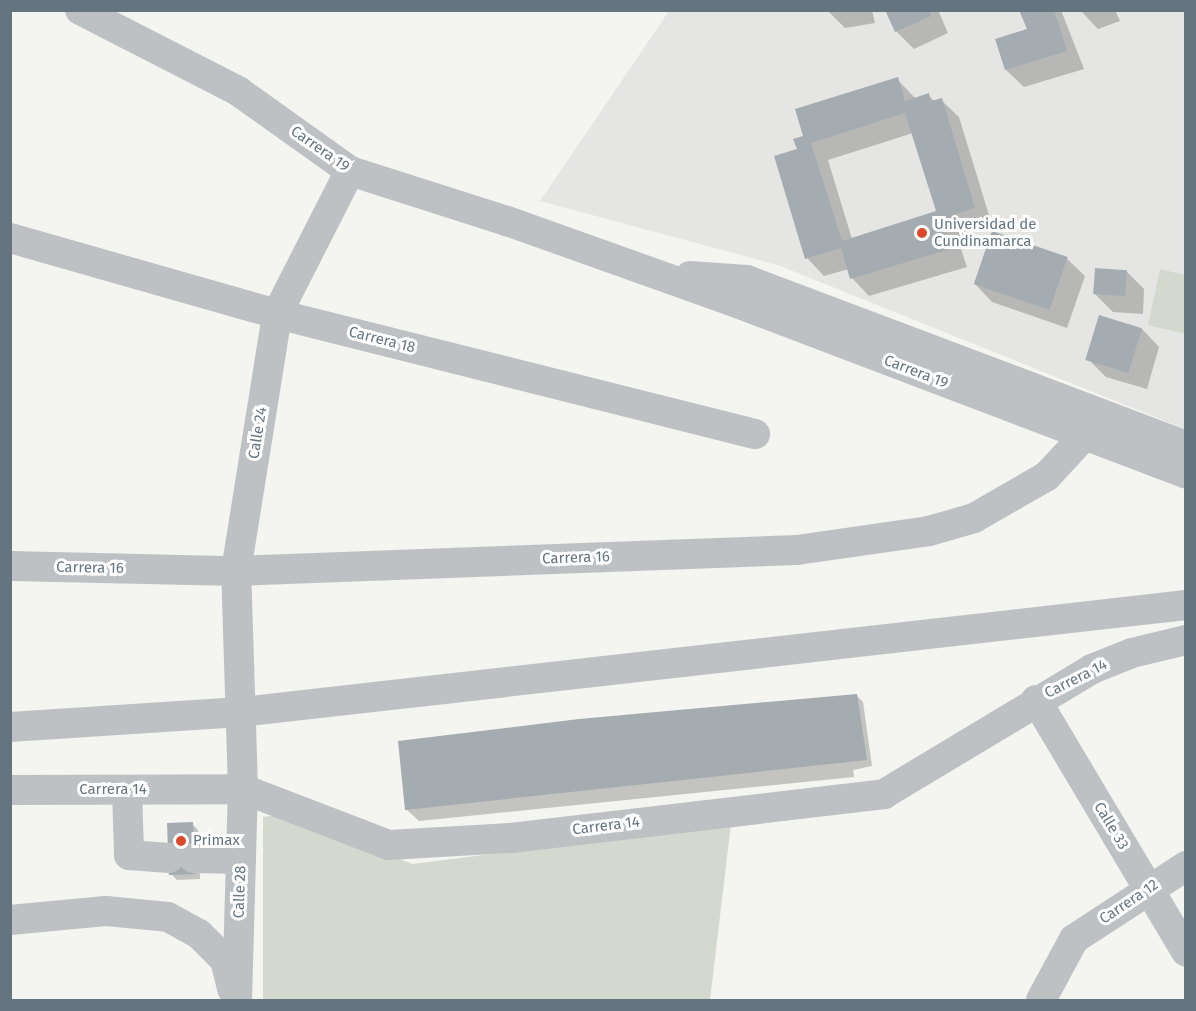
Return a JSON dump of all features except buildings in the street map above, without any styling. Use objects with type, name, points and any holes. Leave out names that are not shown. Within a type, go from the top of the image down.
[{"type":"street","name":"Carrera 19","points":[[80,10],[238,91],[350,171],[507,221],[646,272],[747,280],[1090,425],[1185,474]]},
{"type":"street","name":"Calle 24","points":[[241,712],[236,571],[277,314],[350,171]]},
{"type":"street","name":"Carrera 18","points":[[10,238],[277,314],[755,434]]},
{"type":"street","name":"Carrera 19","points":[[1090,425],[1185,446]]},
{"type":"street","name":"Carrera 16","points":[[10,566],[236,571],[797,550],[929,531],[974,518],[1010,501],[1047,476],[1090,425]]},
{"type":"street","points":[[10,727],[241,712],[1185,604]]},
{"type":"street","name":"Carrera 14","points":[[10,790],[243,789],[389,845],[511,838],[884,794],[1036,700],[1092,669],[1181,646]]},
{"type":"street","name":"Calle 33","points":[[1036,700],[1185,952]]},
{"type":"street","name":"Calle 28","points":[[236,1000],[242,859],[241,712]]},
{"type":"street","points":[[127,790],[129,855],[242,859]]},
{"type":"street","name":"Carrera 12","points":[[1041,1000],[1074,939],[1148,887],[1185,866]]},
{"type":"street","points":[[10,920],[106,910],[168,917],[200,934],[225,960],[236,1000]]},
{"type":"shaded area","name":"Universidad de Cundinamarca","points":[[669,11],[1185,11],[1185,429],[778,265],[540,201]]},
{"type":"shaded area","points":[[1160,269],[1185,275],[1185,334],[1148,325]]},
{"type":"shaded area","points":[[286,814],[412,864],[731,824],[710,1000],[263,1000],[263,817]]},
{"type":"place","name":"Universidad de Cundinamarca","points":[[922,233]]},
{"type":"place","name":"Primax","points":[[181,841]]}]
